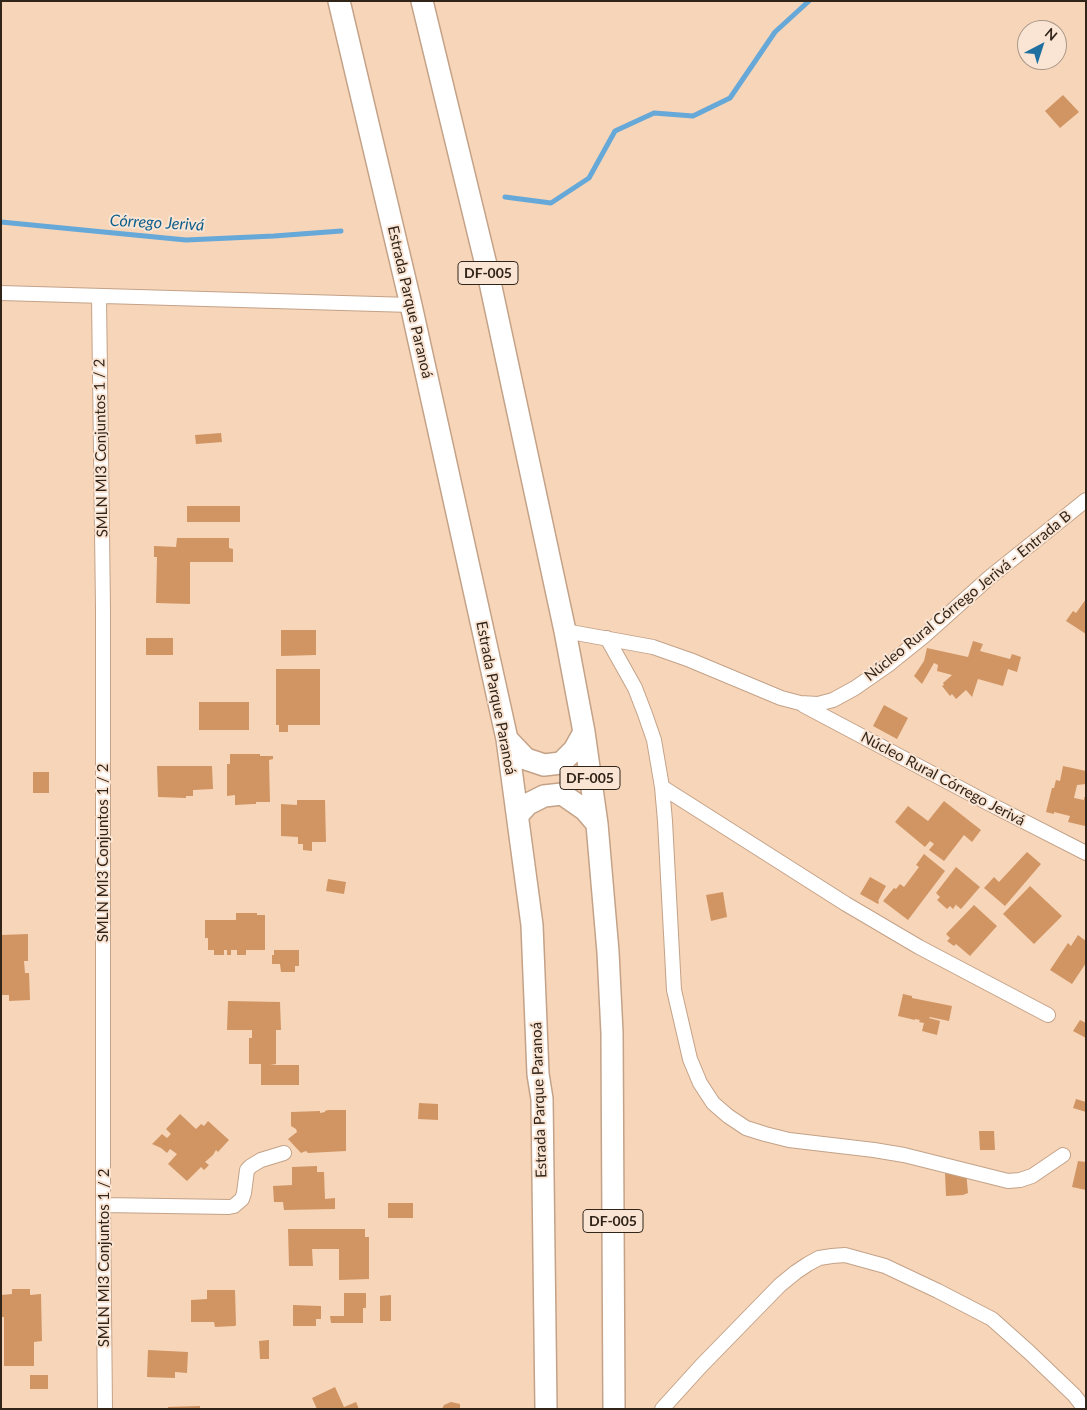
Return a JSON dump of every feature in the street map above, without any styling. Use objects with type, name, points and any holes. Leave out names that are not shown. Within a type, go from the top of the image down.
[{"type":"main road","name":"Estrada Parque Paranoá","points":[[339,1],[411,305],[507,739],[532,925],[538,1074],[542,1099],[546,1409]]},
{"type":"main road","name":"DF-005","points":[[422,1],[488,273],[565,631],[584,732],[597,824],[608,952],[612,1033],[614,1409]]},
{"type":"main road","points":[[507,739],[526,759],[544,765],[561,763],[574,750],[584,732]]},
{"type":"main road","points":[[518,815],[528,804],[544,796],[562,794],[585,810],[597,824]]},
{"type":"street","points":[[1,293],[411,305]]},
{"type":"street","name":"SMLN MI3 Conjuntos 1 / 2","points":[[99,297],[104,609],[103,1205],[105,1409]]},
{"type":"street","name":"Núcleo Rural Córrego Jerivá - Entrada B","points":[[565,631],[653,647],[690,660],[781,698],[800,703],[818,704],[833,700],[888,666],[990,577],[1086,500]]},
{"type":"street","points":[[607,638],[635,688],[654,740],[662,787],[674,990],[690,1059],[700,1083],[713,1103],[746,1128],[765,1134],[788,1140],[904,1155],[1008,1181],[1032,1176],[1063,1155]]},
{"type":"street","name":"Núcleo Rural Córrego Jerivá","points":[[800,703],[1086,854]]},
{"type":"street","points":[[662,787],[846,904],[919,947],[1048,1015]]},
{"type":"street","points":[[103,1205],[234,1206],[242,1199],[244,1194],[247,1170],[261,1160],[284,1153]]},
{"type":"street","points":[[662,1409],[780,1285],[796,1272],[819,1258],[846,1256],[885,1266],[992,1319],[1030,1352],[1074,1395],[1085,1409]]},
{"type":"building","points":[[1063,95],[1079,112],[1060,128],[1045,111]]},
{"type":"building","points":[[221,433],[222,442],[196,444],[195,435]]},
{"type":"building","points":[[187,506],[240,506],[240,522],[187,522]]},
{"type":"building","points":[[177,538],[229,538],[229,548],[233,549],[233,562],[190,562],[190,604],[156,603],[157,557],[154,557],[154,546],[176,547]]},
{"type":"building","points":[[1086,599],[1086,634],[1066,621],[1073,611],[1076,613]]},
{"type":"building","points":[[281,630],[316,630],[316,655],[281,656]]},
{"type":"building","points":[[146,638],[173,638],[173,655],[146,655]]},
{"type":"building","points":[[973,641],[983,644],[980,651],[1010,659],[1012,654],[1021,657],[1017,672],[1008,669],[1003,686],[978,679],[972,697],[966,690],[956,699],[952,694],[950,696],[942,686],[952,675],[937,671],[938,665],[934,663],[922,684],[914,676],[924,661],[927,648],[968,657]]},
{"type":"building","points":[[276,669],[320,669],[320,725],[288,725],[288,732],[279,732],[279,725],[276,725]]},
{"type":"building","points":[[199,702],[249,702],[249,730],[199,730]]},
{"type":"building","points":[[884,705],[908,718],[897,739],[873,726]]},
{"type":"building","points":[[230,754],[273,756],[273,759],[269,760],[270,802],[235,805],[235,795],[227,796],[227,764],[230,764]]},
{"type":"building","points":[[157,766],[212,766],[213,789],[193,790],[193,796],[186,796],[186,798],[158,797]]},
{"type":"building","points":[[1063,766],[1086,771],[1086,784],[1077,785],[1074,798],[1084,800],[1084,797],[1086,798],[1085,826],[1068,822],[1070,816],[1046,812],[1052,788],[1054,788],[1056,780],[1060,781]]},
{"type":"building","points":[[33,772],[49,772],[49,793],[33,793]]},
{"type":"building","points":[[297,800],[325,800],[326,842],[312,842],[312,851],[303,850],[303,844],[298,844],[298,837],[281,836],[281,804],[297,805]]},
{"type":"building","points":[[944,801],[981,830],[972,842],[964,835],[944,861],[929,850],[934,844],[930,841],[925,847],[895,822],[908,806],[928,821]]},
{"type":"building","points":[[1027,852],[1041,864],[1005,906],[984,888],[994,877],[999,882]]},
{"type":"building","points":[[924,854],[945,871],[908,920],[883,901],[900,884],[904,887],[919,867],[916,865]]},
{"type":"building","points":[[956,867],[980,887],[961,909],[956,905],[957,903],[953,909],[950,906],[947,909],[937,900],[940,897],[936,893]]},
{"type":"building","points":[[870,877],[886,886],[878,904],[860,894]]},
{"type":"building","points":[[328,879],[346,882],[344,894],[326,891]]},
{"type":"building","points":[[1030,886],[1062,916],[1034,944],[1003,914]]},
{"type":"building","points":[[723,892],[727,917],[711,921],[706,895]]},
{"type":"building","points":[[974,905],[997,926],[970,956],[956,944],[954,946],[947,941],[950,938],[946,934]]},
{"type":"building","points":[[236,913],[265,915],[265,950],[246,950],[246,955],[237,955],[237,950],[231,950],[231,955],[227,955],[227,950],[224,950],[224,955],[214,955],[214,950],[208,950],[208,938],[205,938],[205,920],[236,920]]},
{"type":"building","points":[[28,934],[28,961],[24,961],[25,973],[29,973],[30,1000],[9,1001],[9,995],[1,995],[1,935]]},
{"type":"building","points":[[1078,935],[1086,941],[1086,963],[1072,984],[1050,970],[1068,943],[1071,946]]},
{"type":"building","points":[[274,950],[299,950],[299,966],[295,966],[295,972],[281,972],[280,964],[272,964]]},
{"type":"building","points":[[903,994],[912,996],[912,998],[952,1006],[949,1021],[930,1017],[940,1021],[937,1035],[922,1031],[924,1023],[919,1022],[920,1020],[898,1016]]},
{"type":"building","points":[[228,1001],[280,1002],[281,1030],[276,1030],[276,1064],[270,1065],[299,1065],[299,1085],[261,1085],[261,1064],[249,1064],[249,1038],[252,1038],[252,1030],[227,1030]]},
{"type":"building","points":[[1080,1020],[1086,1023],[1086,1038],[1073,1031]]},
{"type":"building","points":[[1076,1099],[1086,1102],[1086,1112],[1073,1108]]},
{"type":"building","points":[[419,1103],[438,1104],[438,1120],[418,1119]]},
{"type":"building","points":[[328,1110],[346,1110],[346,1151],[308,1153],[306,1151],[301,1153],[288,1139],[297,1132],[291,1126],[291,1112],[320,1111],[320,1113]]},
{"type":"building","points":[[180,1114],[196,1129],[201,1124],[204,1126],[208,1121],[229,1140],[205,1162],[209,1165],[204,1170],[201,1167],[187,1181],[168,1164],[177,1154],[170,1149],[167,1153],[152,1144],[162,1134],[167,1138],[171,1134],[166,1129]]},
{"type":"building","points":[[979,1131],[994,1131],[995,1150],[980,1150]]},
{"type":"building","points":[[1078,1161],[1086,1162],[1086,1190],[1072,1187]]},
{"type":"building","points":[[317,1166],[317,1172],[324,1172],[325,1199],[335,1198],[335,1209],[284,1210],[283,1202],[274,1202],[273,1186],[292,1185],[292,1167]]},
{"type":"building","points":[[966,1171],[968,1193],[946,1196],[945,1172]]},
{"type":"building","points":[[388,1203],[413,1203],[413,1218],[388,1218]]},
{"type":"building","points":[[288,1229],[365,1229],[365,1237],[369,1237],[369,1279],[339,1280],[339,1249],[312,1249],[313,1266],[289,1266]]},
{"type":"building","points":[[12,1289],[30,1289],[30,1295],[41,1294],[42,1341],[34,1342],[34,1366],[4,1366],[4,1317],[1,1317],[1,1295],[12,1294]]},
{"type":"building","points":[[207,1290],[235,1290],[235,1326],[215,1327],[214,1322],[191,1322],[191,1300],[207,1299]]},
{"type":"building","points":[[344,1293],[366,1293],[363,1323],[331,1323],[330,1316],[344,1316]]},
{"type":"building","points":[[391,1295],[391,1321],[380,1321],[380,1296]]},
{"type":"building","points":[[293,1305],[321,1306],[321,1319],[316,1319],[316,1326],[293,1326]]},
{"type":"building","points":[[269,1340],[269,1359],[260,1359],[259,1341]]},
{"type":"building","points":[[148,1350],[188,1352],[187,1373],[175,1372],[175,1378],[147,1377]]},
{"type":"building","points":[[30,1375],[48,1375],[48,1389],[30,1389]]},
{"type":"building","points":[[335,1387],[344,1407],[356,1402],[359,1409],[317,1409],[312,1398]]},
{"type":"building","points":[[451,1402],[460,1404],[460,1409],[442,1409],[444,1405]]},
{"type":"building","points":[[200,1406],[200,1409],[168,1409],[168,1407]]},
{"type":"waterway","name":"Córrego Jerivá","points":[[505,197],[551,203],[589,178],[615,131],[654,113],[693,116],[730,98],[775,32],[809,1]]},
{"type":"waterway","name":"Córrego Jerivá","points":[[1,222],[186,240],[341,231]]}]
